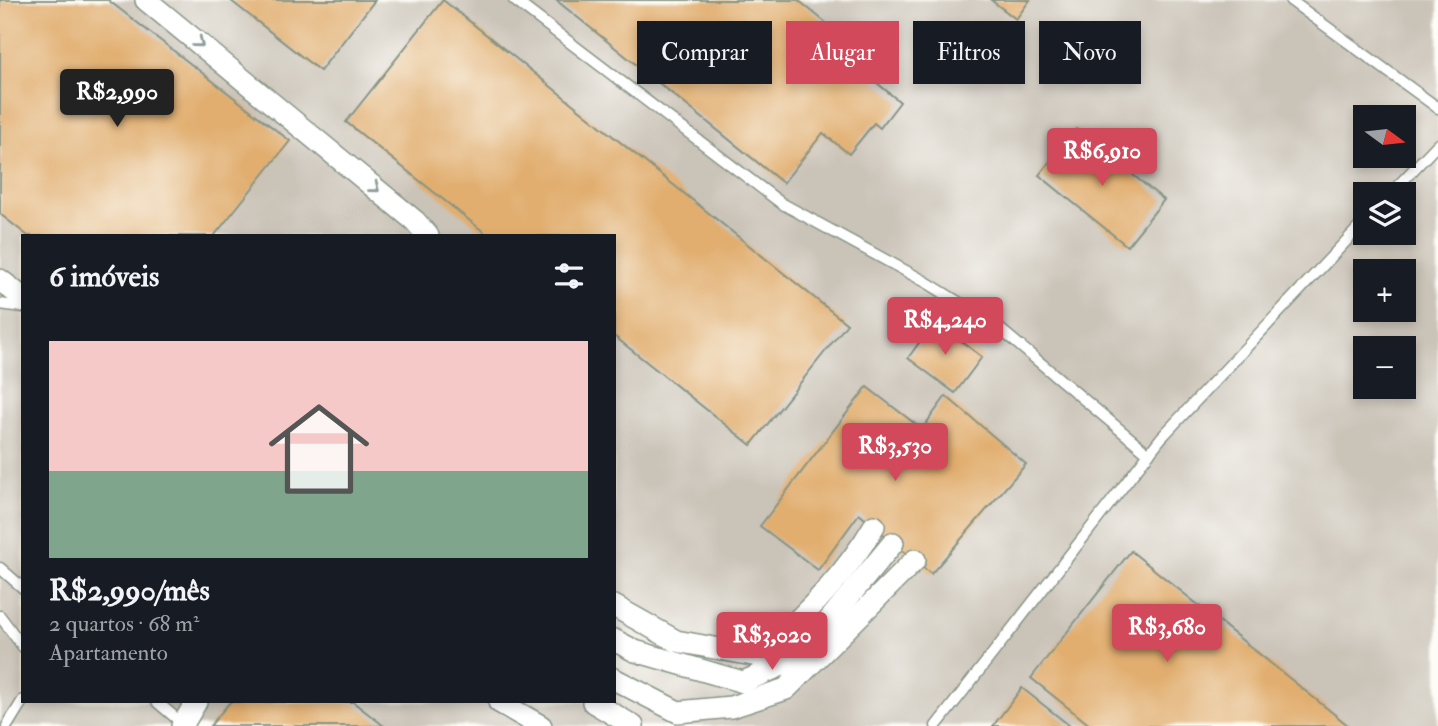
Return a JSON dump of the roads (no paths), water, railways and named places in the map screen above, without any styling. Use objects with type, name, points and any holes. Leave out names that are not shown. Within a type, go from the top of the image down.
[{"type":"street","points":[[146,0],[415,221],[426,234]]},
{"type":"street","points":[[0,280],[21,296]]},
{"type":"street","points":[[616,607],[676,641],[758,656],[786,632],[856,557],[874,526]]},
{"type":"street","points":[[616,641],[635,651],[743,682],[798,659],[893,543]]},
{"type":"street","points":[[616,680],[677,712],[731,707],[786,689],[915,560]]},
{"type":"street","points":[[182,725],[194,703]]},
{"type":"street","points":[[501,703],[541,726]]},
{"type":"street","points":[[595,703],[633,726]]},
{"type":"lane","points":[[514,0],[781,203],[926,282],[994,324],[1149,454]]},
{"type":"lane","points":[[1290,0],[1306,5],[1438,107]]},
{"type":"lane","points":[[1402,182],[1438,144]]},
{"type":"lane","points":[[936,726],[1149,454],[1353,234]]},
{"type":"lane","points":[[0,304],[21,307]]},
{"type":"lane","points":[[0,568],[21,586]]},
{"type":"lane","points":[[0,616],[21,644]]},
{"type":"lane","points":[[7,726],[21,703]]},
{"type":"lane","points":[[157,703],[182,725]]}]
